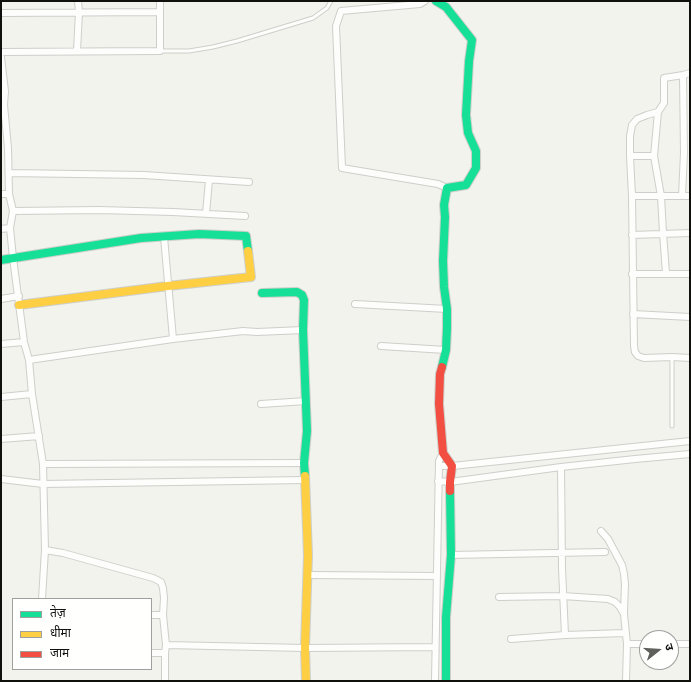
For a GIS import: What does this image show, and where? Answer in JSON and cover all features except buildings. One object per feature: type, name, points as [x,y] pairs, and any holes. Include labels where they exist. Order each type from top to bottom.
[{"type":"street","points":[[77,51],[79,12],[78,1]]},
{"type":"street","points":[[1,52],[160,51],[160,1]]},
{"type":"street","points":[[425,1],[420,4],[341,11],[336,26],[342,168],[438,184],[447,188],[466,185],[476,168],[476,151],[468,133],[466,115],[469,61],[472,40],[446,7],[436,1]]},
{"type":"street","points":[[1,13],[160,12]]},
{"type":"street","points":[[1,60],[5,91],[3,105],[8,148],[9,194],[13,211],[10,228],[13,258],[24,342],[29,360],[32,394],[42,464],[45,550],[42,598]]},
{"type":"street","points":[[666,274],[661,196],[654,156],[658,112],[664,103],[664,78],[690,73]]},
{"type":"street","points":[[682,196],[687,152],[683,75]]},
{"type":"street","points":[[658,112],[637,119],[632,125],[630,136],[634,346],[635,352],[638,356],[644,358],[690,358]]},
{"type":"street","points":[[1,148],[8,148]]},
{"type":"street","points":[[630,156],[654,156]]},
{"type":"street","points":[[9,172],[144,175],[249,182]]},
{"type":"street","points":[[206,214],[210,180]]},
{"type":"street","points":[[446,681],[446,617],[451,555],[450,482],[452,466],[443,453],[439,404],[440,374],[446,350],[447,309],[443,261],[445,217],[444,205],[447,188]]},
{"type":"street","points":[[1,194],[9,194]]},
{"type":"street","points":[[632,196],[690,196]]},
{"type":"street","points":[[13,211],[106,210],[245,216]]},
{"type":"street","points":[[1,229],[10,228]]},
{"type":"street","points":[[632,234],[690,233]]},
{"type":"street","points":[[1,260],[141,238],[199,234],[246,236],[251,278],[19,300],[1,299]]},
{"type":"street","points":[[164,237],[173,339]]},
{"type":"street","points":[[632,274],[690,274]]},
{"type":"street","points":[[262,293],[297,292],[302,295],[304,300],[303,330],[307,431],[304,464],[308,519],[308,575],[305,648],[306,681]]},
{"type":"street","points":[[355,304],[447,309]]},
{"type":"street","points":[[633,314],[690,317]]},
{"type":"street","points":[[29,360],[173,339],[243,331],[258,332],[303,330]]},
{"type":"street","points":[[1,344],[24,342]]},
{"type":"street","points":[[381,346],[446,350]]},
{"type":"street","points":[[1,397],[32,394]]},
{"type":"street","points":[[261,404],[306,401]]},
{"type":"street","points":[[1,439],[39,436]]},
{"type":"street","points":[[439,466],[452,466],[690,440]]},
{"type":"street","points":[[435,681],[438,481],[439,461],[443,453]]},
{"type":"street","points":[[438,481],[450,482],[561,467],[690,454]]},
{"type":"street","points":[[42,464],[304,464]]},
{"type":"street","points":[[561,467],[565,635]]},
{"type":"street","points":[[1,479],[43,484],[305,480]]},
{"type":"street","points":[[601,531],[608,539],[622,565],[624,579],[625,633],[627,644],[626,681]]},
{"type":"street","points":[[45,550],[63,553],[153,578],[161,582],[164,598],[163,615],[166,646],[165,681]]},
{"type":"street","points":[[451,555],[605,552]]},
{"type":"street","points":[[308,575],[437,576]]},
{"type":"street","points":[[500,597],[564,596],[608,599],[615,602],[624,614]]},
{"type":"street","points":[[152,615],[163,615]]},
{"type":"street","points":[[510,639],[625,633]]},
{"type":"street","points":[[627,644],[639,644]]},
{"type":"street","points":[[679,644],[690,644]]},
{"type":"street","points":[[166,646],[305,648],[435,647]]},
{"type":"street","points":[[152,653],[165,653]]},
{"type":"lane","points":[[160,51],[189,51],[237,41],[313,18],[327,8],[331,1]]},
{"type":"lane","points":[[672,357],[672,426]]},
{"type":"traffic: fast","points":[[436,1],[446,7],[472,40],[469,61],[466,115],[468,133],[476,151],[476,168],[466,185],[447,188],[444,205],[445,217],[443,261],[447,328],[446,350],[442,367]]},
{"type":"traffic: fast","points":[[1,260],[141,238],[199,234],[246,236],[248,251]]},
{"type":"traffic: fast","points":[[262,293],[297,292],[302,295],[304,300],[303,330],[307,431],[304,463],[305,476]]},
{"type":"traffic: fast","points":[[446,681],[446,617],[451,555],[450,491]]},
{"type":"traffic: slow","points":[[19,305],[251,277],[248,251]]},
{"type":"traffic: slow","points":[[305,476],[308,555],[305,648],[306,681]]},
{"type":"traffic: jam","points":[[442,367],[440,374],[439,404],[443,453],[452,466],[450,491]]}]
